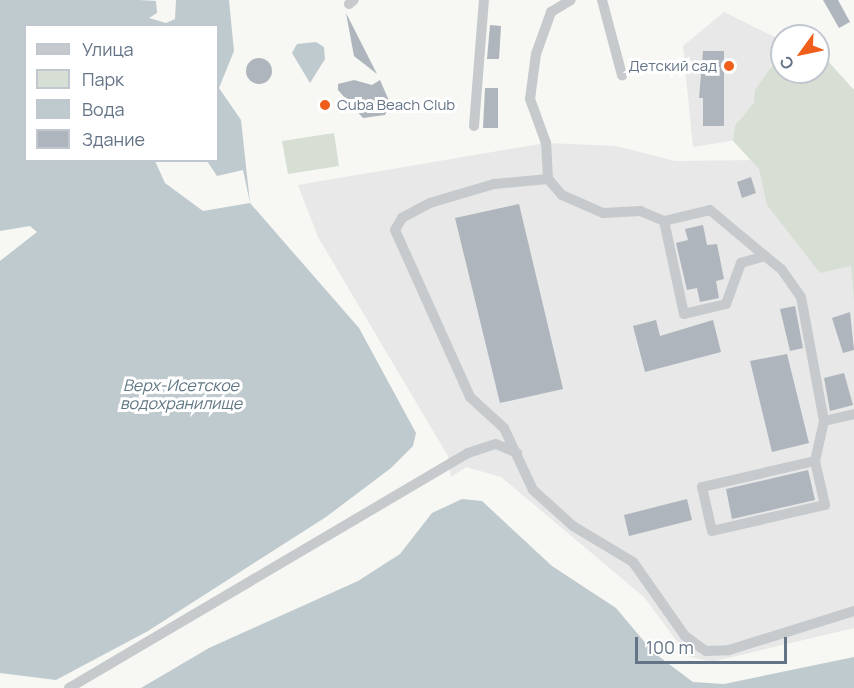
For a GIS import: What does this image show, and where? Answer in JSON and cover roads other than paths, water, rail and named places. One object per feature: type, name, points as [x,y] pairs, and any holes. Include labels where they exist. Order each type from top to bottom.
[{"type":"lane","points":[[474,126],[484,0]]},
{"type":"lane","points":[[571,0],[551,12],[536,54],[530,99],[546,143],[548,180],[562,195],[603,213],[641,211],[664,221],[710,210],[765,256],[801,297],[825,421],[815,461],[825,505],[712,531],[702,487],[815,461]]},
{"type":"lane","points":[[602,0],[622,75]]},
{"type":"lane","points":[[548,180],[494,184],[430,203],[402,218],[395,230],[470,397],[504,429],[534,490],[573,526],[633,562],[668,618],[706,651],[729,650],[854,611]]},
{"type":"lane","points":[[664,221],[684,314],[726,304],[741,263],[765,256]]},
{"type":"lane","points":[[825,421],[854,414]]},
{"type":"lane","points":[[69,688],[468,453],[496,444],[517,453]]},
{"type":"water","name":"Верх-Исетское водохранилище","points":[[0,0],[229,0],[234,51],[219,88],[241,120],[250,203],[359,328],[416,433],[413,446],[391,468],[326,517],[148,631],[56,680],[0,673],[0,261],[37,232],[30,226],[0,231]]},
{"type":"water","points":[[316,42],[324,47],[325,59],[310,83],[292,53],[297,44]]},
{"type":"water","points":[[462,499],[482,501],[552,566],[616,608],[653,652],[693,682],[724,684],[854,657],[854,688],[141,688],[209,648],[358,581],[400,554],[432,513]]},
{"type":"place","name":"Детский сад","points":[[729,66]]},
{"type":"place","name":"Cuba Beach Club","points":[[325,105]]}]
